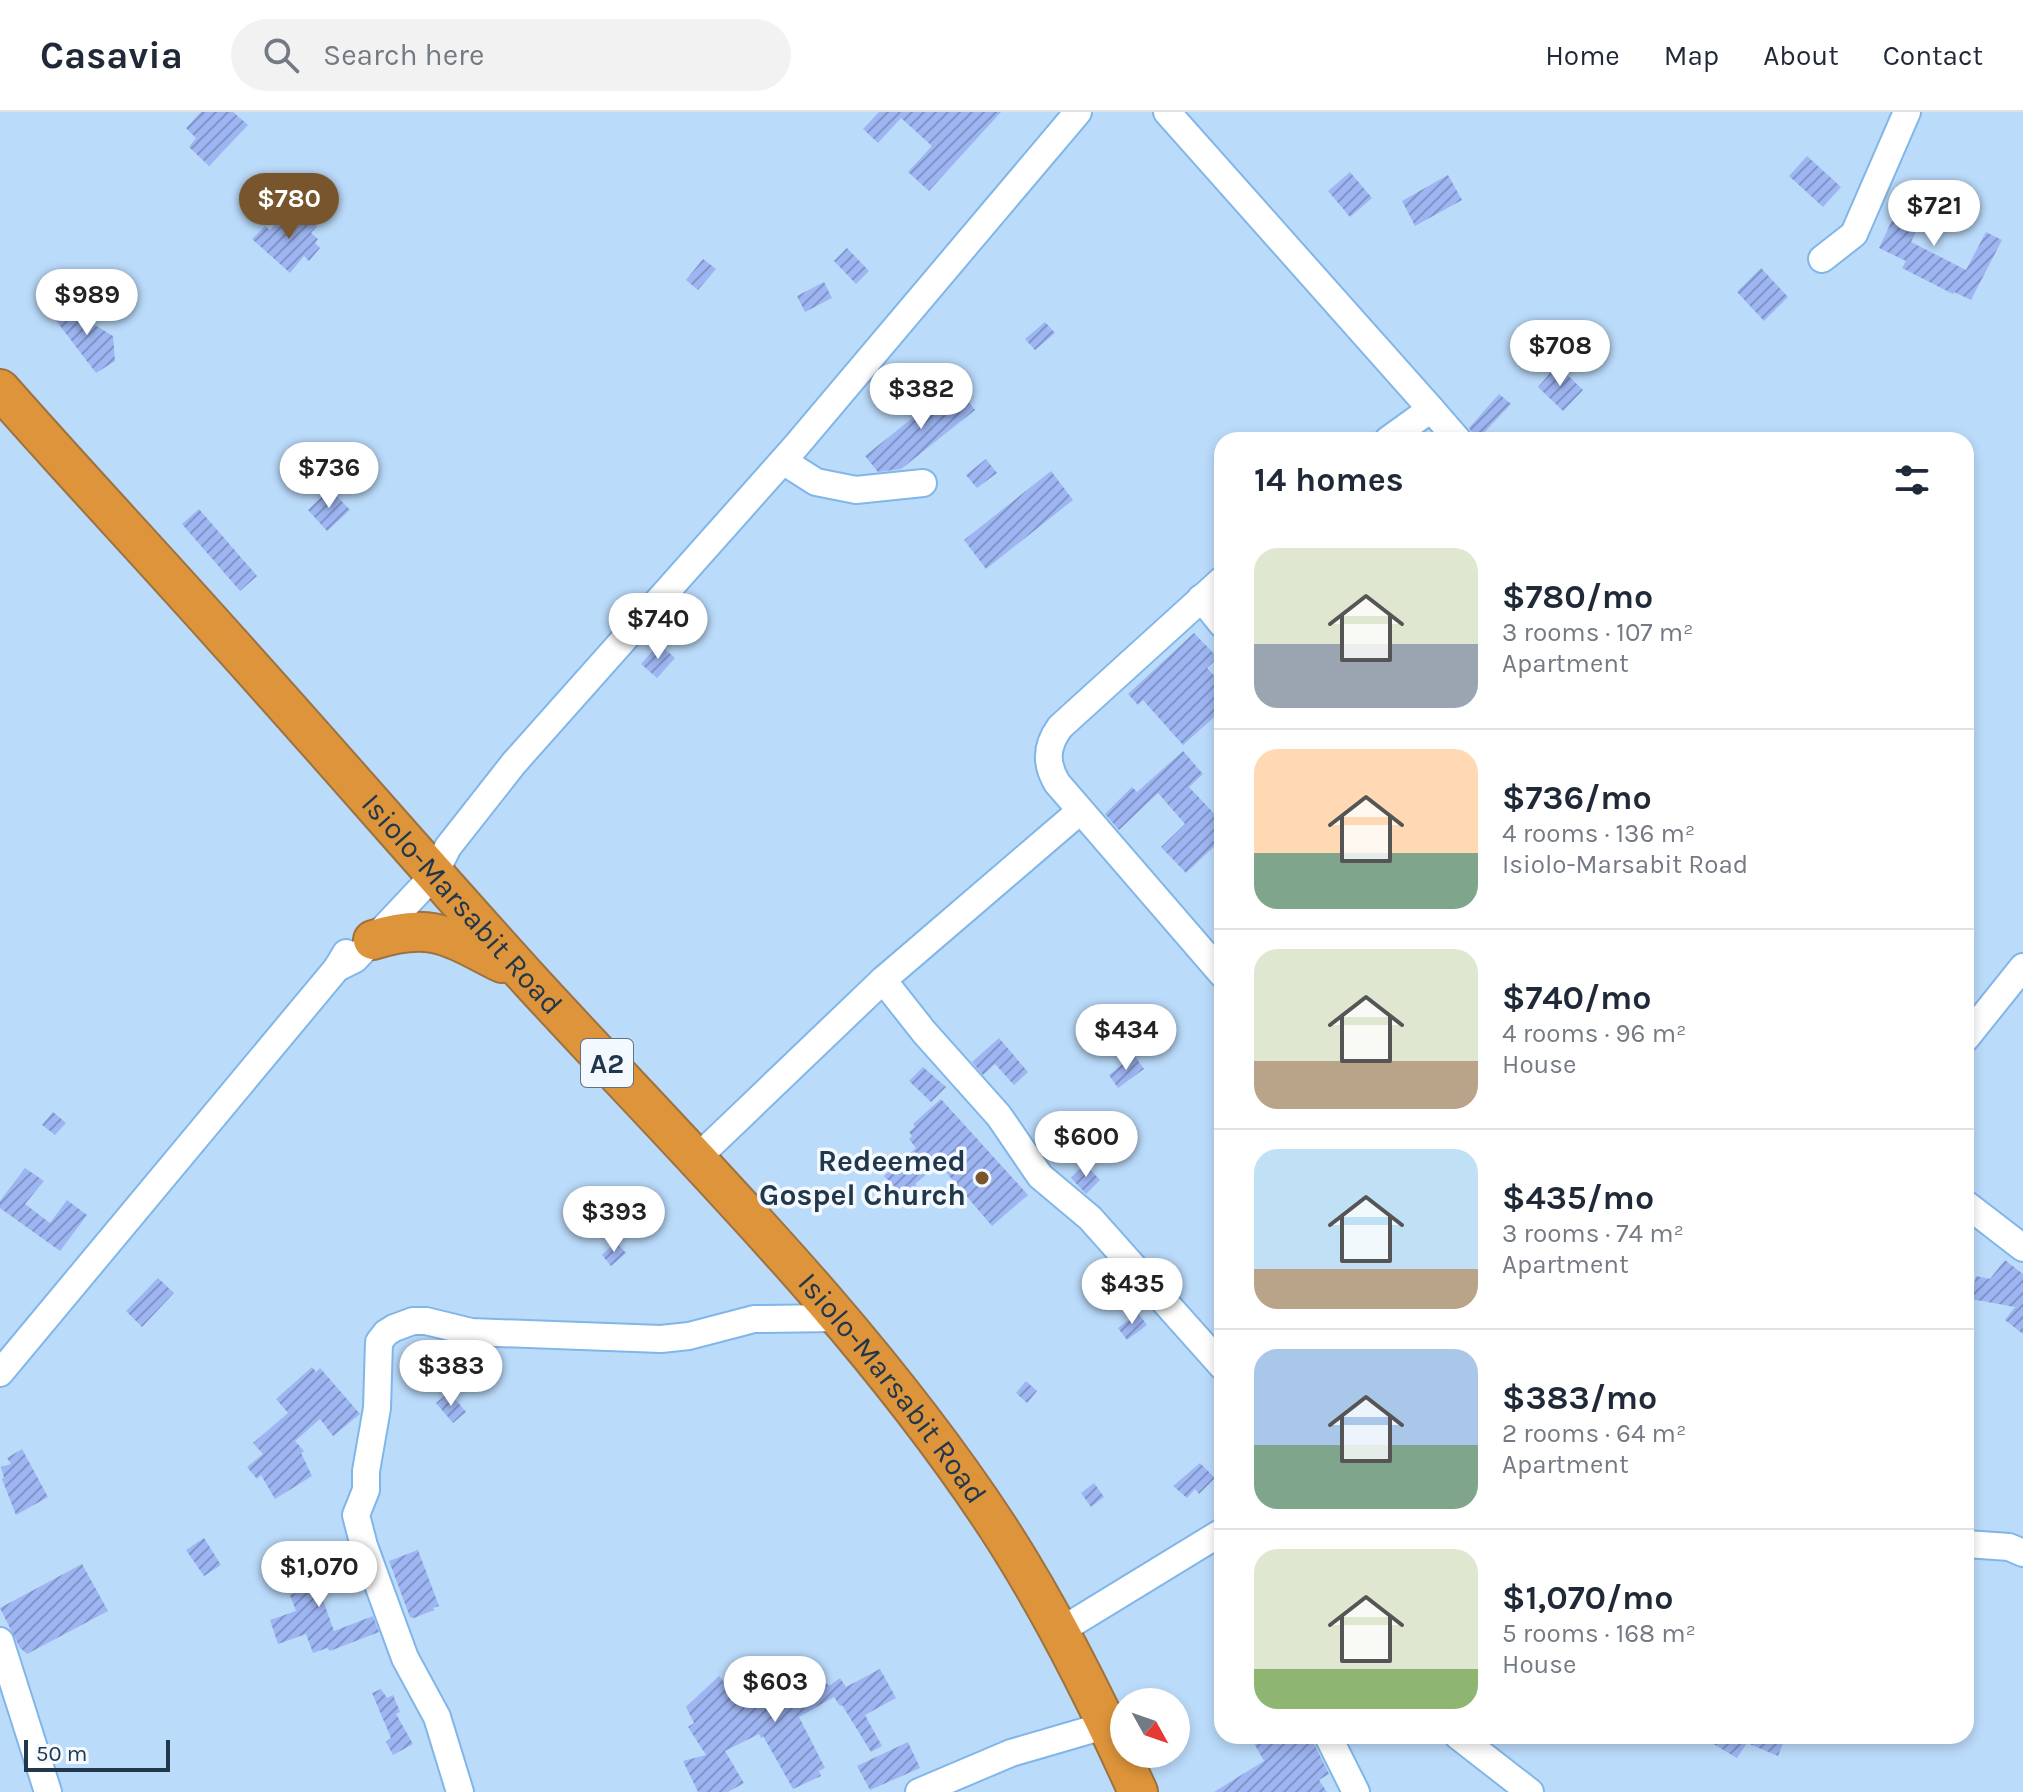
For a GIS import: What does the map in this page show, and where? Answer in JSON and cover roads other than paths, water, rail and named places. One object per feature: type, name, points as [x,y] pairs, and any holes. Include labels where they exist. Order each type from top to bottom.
[{"type":"highway","name":"Isiolo-Marsabit Road","points":[[0,389],[435,862],[523,973],[696,1159],[837,1318],[911,1409],[996,1525],[1060,1631],[1138,1792]]},
{"type":"highway","points":[[373,940],[406,931],[430,931],[452,937],[523,973]]},
{"type":"street","points":[[337,968],[355,959],[373,940],[514,763],[783,461],[1078,112]]},
{"type":"street","points":[[1167,112],[1451,432]]},
{"type":"street","points":[[1822,259],[1854,234],[1907,112]]},
{"type":"street","points":[[1399,432],[1431,409]]},
{"type":"street","points":[[783,461],[816,482],[856,490],[923,483]]},
{"type":"street","points":[[1214,587],[1060,727],[1050,741],[1048,753],[1050,770],[1080,811],[1214,965]]},
{"type":"street","points":[[1201,598],[1214,614]]},
{"type":"street","points":[[696,1159],[883,980],[1080,811]]},
{"type":"street","points":[[0,1373],[337,968],[364,931],[435,862]]},
{"type":"street","points":[[1974,1028],[2023,967]]},
{"type":"street","points":[[883,980],[924,1032],[999,1116],[1040,1176],[1090,1218],[1214,1357]]},
{"type":"street","points":[[1974,1210],[2023,1248]]},
{"type":"street","points":[[460,1792],[437,1717],[405,1658],[364,1546],[356,1515],[366,1490],[366,1471],[377,1408],[379,1342],[386,1333],[402,1324],[426,1321],[471,1332],[661,1339],[689,1336],[754,1319],[837,1318]]},
{"type":"street","points":[[1060,1631],[1214,1538]]},
{"type":"street","points":[[1974,1545],[2009,1547],[2023,1553]]},
{"type":"street","points":[[0,1641],[48,1792]]},
{"type":"street","points":[[919,1792],[1011,1753],[1107,1725]]},
{"type":"street","points":[[1332,1744],[1356,1792]]},
{"type":"street","points":[[1472,1744],[1530,1792]]},
{"type":"place","name":"Redeemed Gospel Church","points":[[982,1178]]}]
